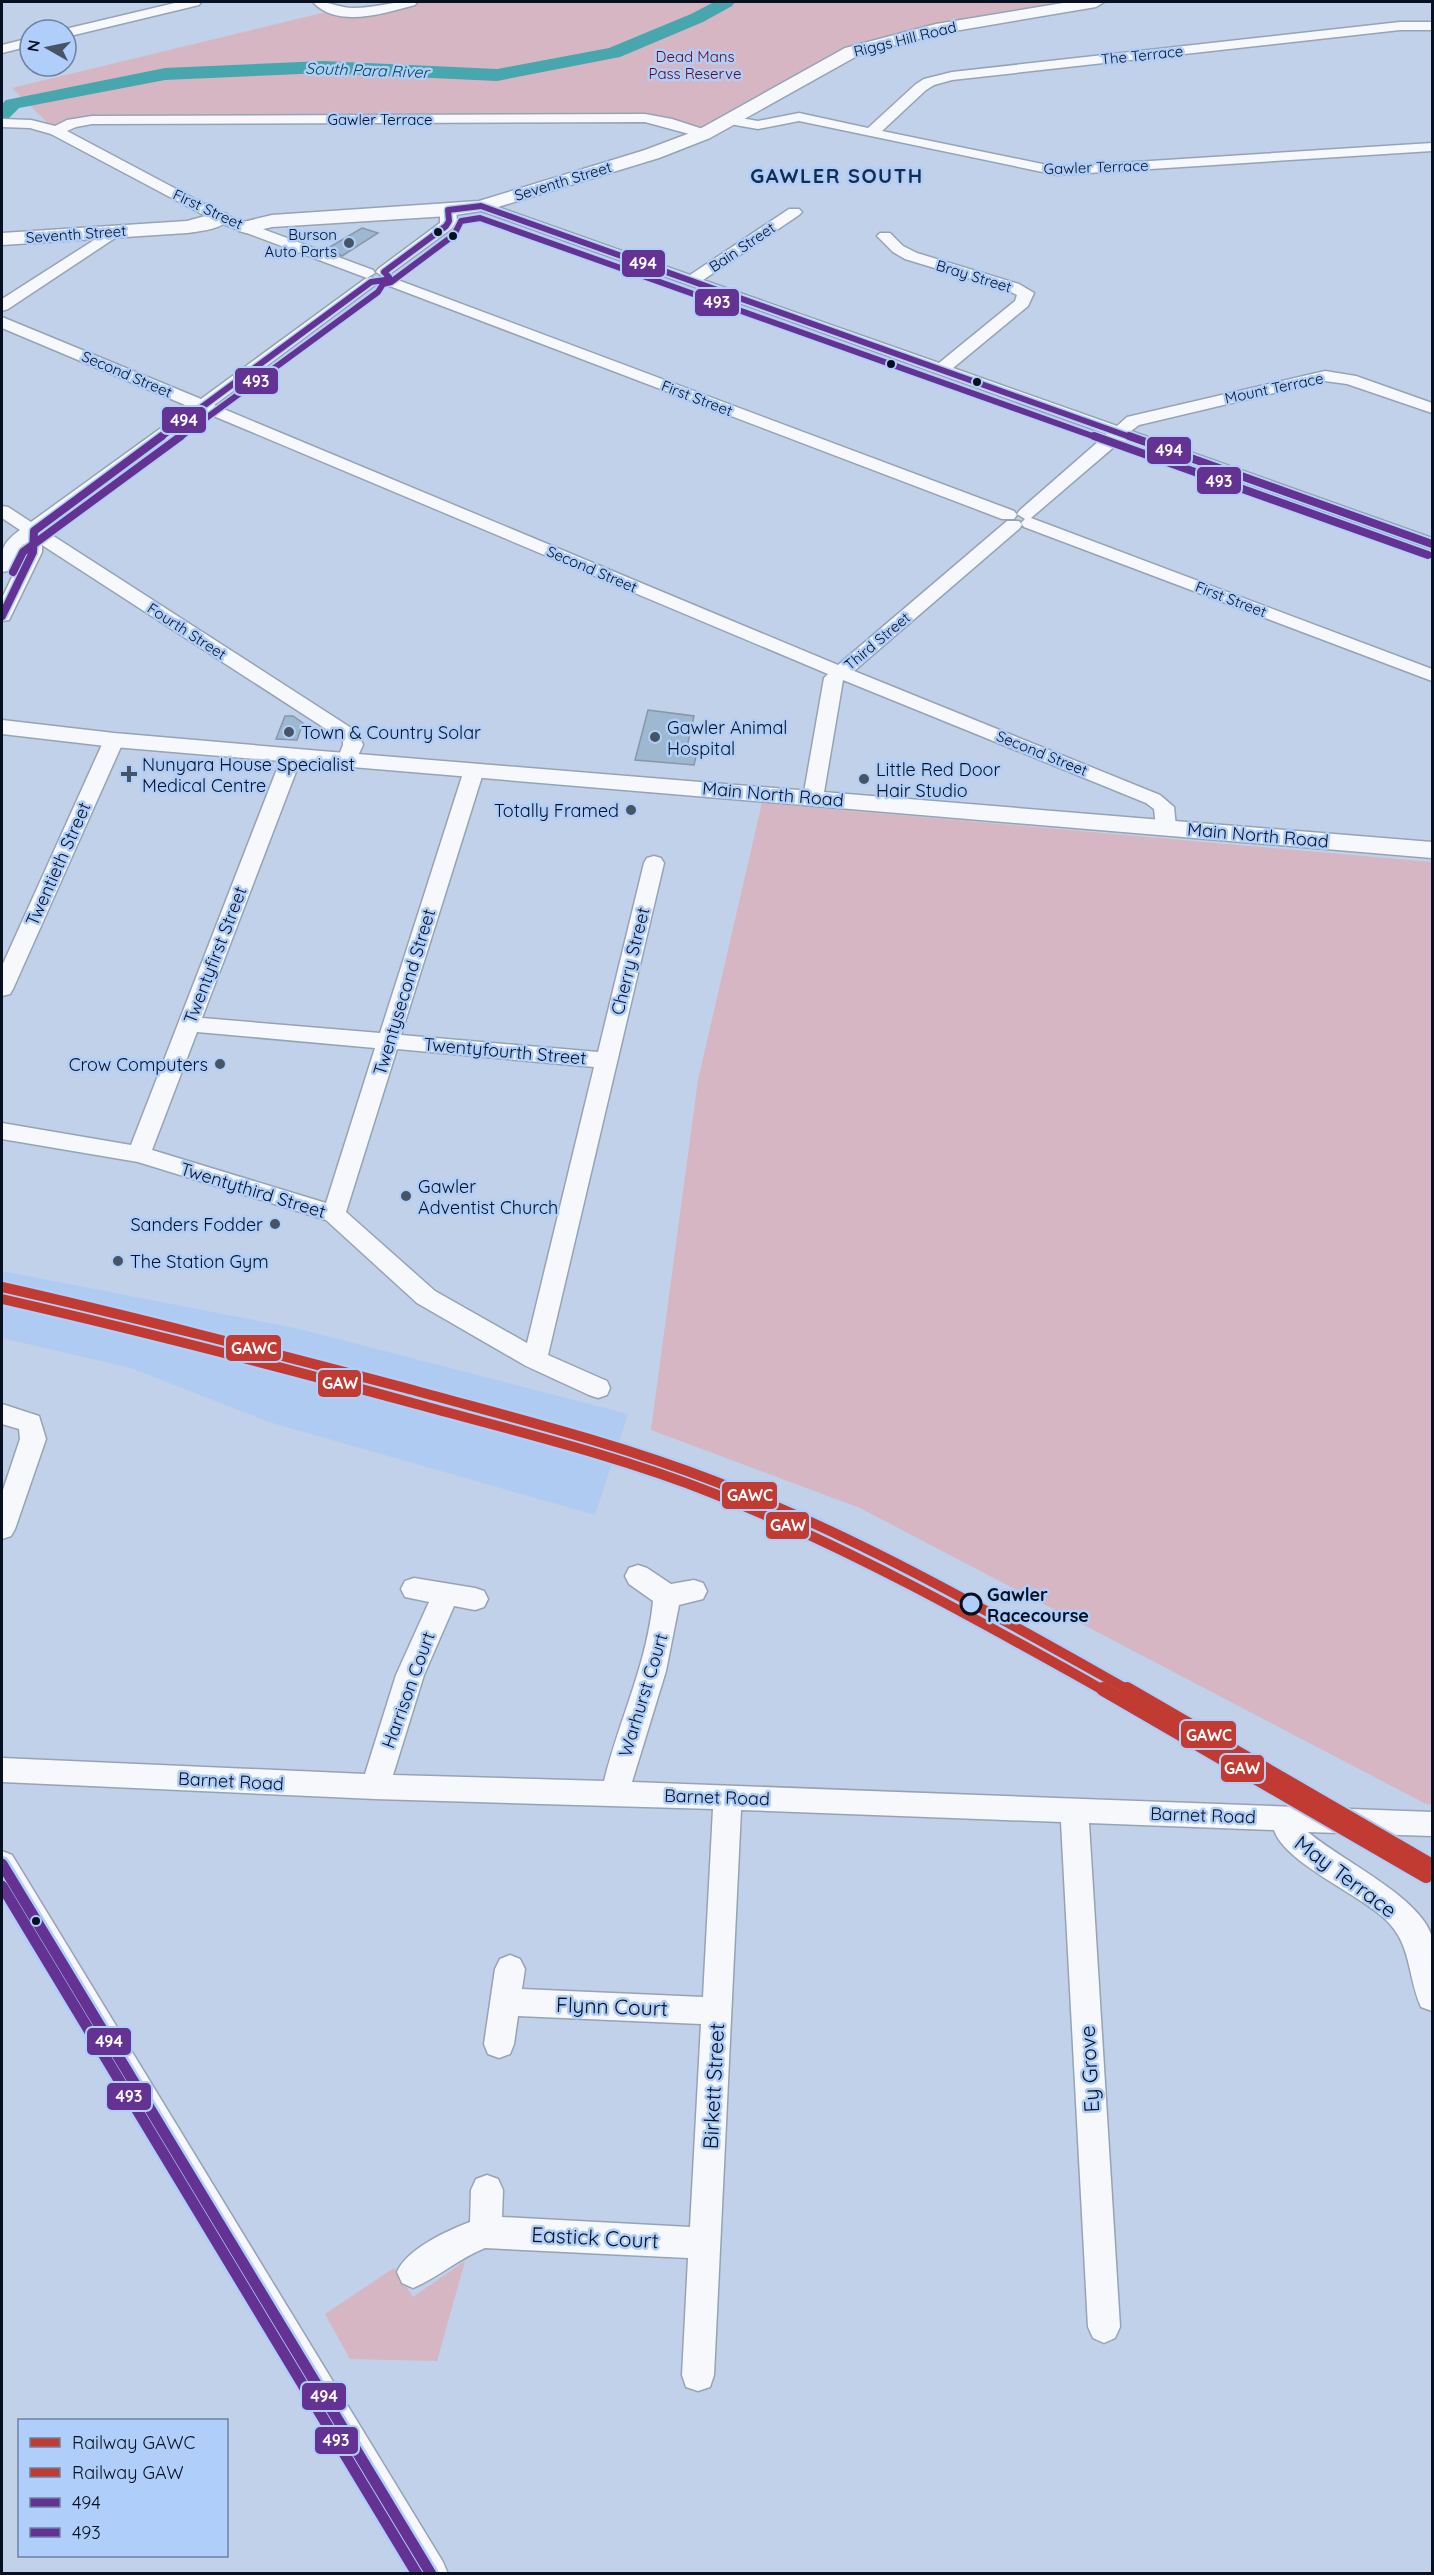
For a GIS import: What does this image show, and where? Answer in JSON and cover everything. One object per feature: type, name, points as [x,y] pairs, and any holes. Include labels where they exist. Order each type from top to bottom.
[{"type":"main road","name":"Riggs Hill Road","points":[[729,120],[851,52],[936,29],[1095,2]]},
{"type":"main road","name":"Seventh Street","points":[[246,228],[272,221],[481,206],[652,154],[704,134],[729,120]]},
{"type":"main road","name":"Seventh Street","points":[[2,239],[187,227],[206,224],[220,218]]},
{"type":"main road","points":[[2,727],[114,740]]},
{"type":"main road","points":[[2,734],[114,740]]},
{"type":"main road","name":"Main North Road","points":[[114,740],[1432,850]]},
{"type":"street","points":[[78,30],[194,2]]},
{"type":"street","points":[[320,2],[334,10],[350,12],[369,11],[410,2]]},
{"type":"street","name":"The Terrace","points":[[871,133],[921,87],[929,82],[952,76],[1400,26],[1432,26]]},
{"type":"street","points":[[2,49],[18,45]]},
{"type":"street","name":"Gawler Terrace","points":[[729,120],[758,125],[799,117],[1057,171],[1432,147]]},
{"type":"street","name":"Gawler Terrace","points":[[56,131],[72,123],[92,120],[645,118],[667,122],[704,134]]},
{"type":"street","name":"First Street","points":[[2,123],[30,124],[56,131],[220,218],[1432,675]]},
{"type":"street","points":[[481,206],[1432,544]]},
{"type":"street","points":[[2,567],[13,544],[34,531],[446,225],[449,221],[448,210]]},
{"type":"street","name":"Bain Street","points":[[691,281],[794,212]]},
{"type":"street","points":[[2,306],[116,231]]},
{"type":"street","name":"Bray Street","points":[[885,236],[898,249],[911,256],[1026,293],[1022,303],[941,370]]},
{"type":"street","name":"Second Street","points":[[2,322],[840,672],[1153,799],[1164,807],[1166,827]]},
{"type":"street","name":"Mount Terrace","points":[[1117,433],[1133,421],[1324,376],[1350,380],[1432,408]]},
{"type":"street","name":"Third Street","points":[[813,798],[834,678],[1117,433]]},
{"type":"street","name":"Fourth Street","points":[[2,511],[352,737],[353,745],[347,760]]},
{"type":"street","points":[[2,616],[33,552],[34,531]]},
{"type":"street","name":"Twentieth Street","points":[[2,989],[114,740]]},
{"type":"street","name":"Twentyfirst Street","points":[[139,1154],[292,756]]},
{"type":"street","name":"Twentysecond Street","points":[[334,1214],[474,770]]},
{"type":"street","name":"Cherry Street","points":[[535,1359],[654,863]]},
{"type":"street","name":"Twentyfourth Street","points":[[189,1024],[605,1060]]},
{"type":"street","name":"Twentythird Street","points":[[2,1131],[139,1154],[334,1214],[426,1297],[535,1359],[598,1388]]},
{"type":"street","points":[[2,1414],[30,1423],[33,1439],[2,1529]]},
{"type":"street","points":[[638,1575],[667,1596],[694,1592]]},
{"type":"street","points":[[414,1589],[475,1599]]},
{"type":"street","name":"Harrison Court","points":[[375,1787],[410,1675],[446,1594]]},
{"type":"street","name":"Warhurst Court","points":[[615,1794],[624,1751],[663,1637],[667,1596]]},
{"type":"street","name":"Barnet Road","points":[[2,1770],[375,1787],[728,1797],[1432,1824]]},
{"type":"street","name":"Birkett Street","points":[[698,2375],[728,1797]]},
{"type":"street","name":"Ey Grove","points":[[1074,1810],[1104,2327]]},
{"type":"street","name":"May Terrace","points":[[1286,1819],[1289,1833],[1306,1848],[1395,1909],[1417,1936],[1432,1998]]},
{"type":"street","points":[[2,1864],[430,2574]]},
{"type":"street","points":[[499,2044],[510,1969]]},
{"type":"street","name":"Flynn Court","points":[[506,2002],[717,2011]]},
{"type":"street","points":[[485,2232],[487,2190]]},
{"type":"street","name":"Eastick Court","points":[[413,2272],[456,2243],[485,2232],[705,2243]]},
{"type":"shaded area","points":[[2,1271],[299,1329],[628,1414],[595,1515],[269,1422],[131,1368],[2,1338]]},
{"type":"green space","name":"Dead Mans Pass Reserve","points":[[410,2],[1096,2],[936,29],[883,42],[704,134],[667,122],[92,120],[56,131],[12,88],[53,78],[78,78],[78,72],[334,10],[381,9]]},
{"type":"green space","points":[[762,803],[1432,862],[1432,1805],[1426,1804],[860,1508],[651,1430],[698,1080]]},
{"type":"green space","points":[[465,2261],[437,2361],[350,2359],[325,2314],[394,2268],[413,2297]]},
{"type":"building","name":"Burson Auto Parts","points":[[362,228],[378,233],[342,256],[328,248]]},
{"type":"building","points":[[648,710],[694,716],[687,747],[698,748],[694,765],[635,760]]},
{"type":"building","name":"Town & Country Solar","points":[[285,716],[293,716],[303,723],[297,740],[276,739]]},
{"type":"waterway","name":"South Para River","points":[[2,114],[13,104],[165,74],[323,67],[497,75],[614,53],[697,18],[726,2]]},
{"type":"rail line","name":"GAWC","points":[[2,1287],[214,1338],[536,1424],[646,1456],[717,1482],[843,1538],[965,1601],[1192,1725],[1432,1866]]},
{"type":"rail line","name":"GAW","points":[[2,1299],[213,1350],[534,1436],[643,1468],[756,1511],[839,1549],[1090,1682],[1283,1791],[1426,1876]]},
{"type":"transit line","name":"494","points":[[2,616],[33,552],[34,531],[371,282],[385,280],[389,277],[384,272],[446,226],[449,221],[448,210],[481,206],[1432,544]]},
{"type":"transit line","name":"493","points":[[13,572],[23,552],[378,292],[383,284],[391,282],[454,235],[461,221],[480,218],[1428,555]]},
{"type":"transit line","name":"494","points":[[2,1864],[431,2574]]},
{"type":"transit line","name":"493","points":[[2,1886],[417,2574]]},
{"type":"place","name":"Burson Auto Parts","points":[[349,243]]},
{"type":"place","name":"Town & Country Solar","points":[[289,732]]},
{"type":"place","name":"Gawler Animal Hospital","points":[[655,737]]},
{"type":"place","name":"Nunyara House Specialist Medical Centre","points":[[129,774]]},
{"type":"place","name":"Little Red Door Hair Studio","points":[[864,779]]},
{"type":"place","name":"Totally Framed","points":[[631,810]]},
{"type":"place","name":"Crow Computers","points":[[220,1064]]},
{"type":"place","name":"Gawler Adventist Church","points":[[406,1196]]},
{"type":"place","name":"Sanders Fodder","points":[[275,1224]]},
{"type":"place","name":"The Station Gym","points":[[118,1261]]},
{"type":"place","name":"Gawler Racecourse","points":[[971,1604]]},
{"type":"district","name":"GAWLER SOUTH","points":[[837,175]]}]
